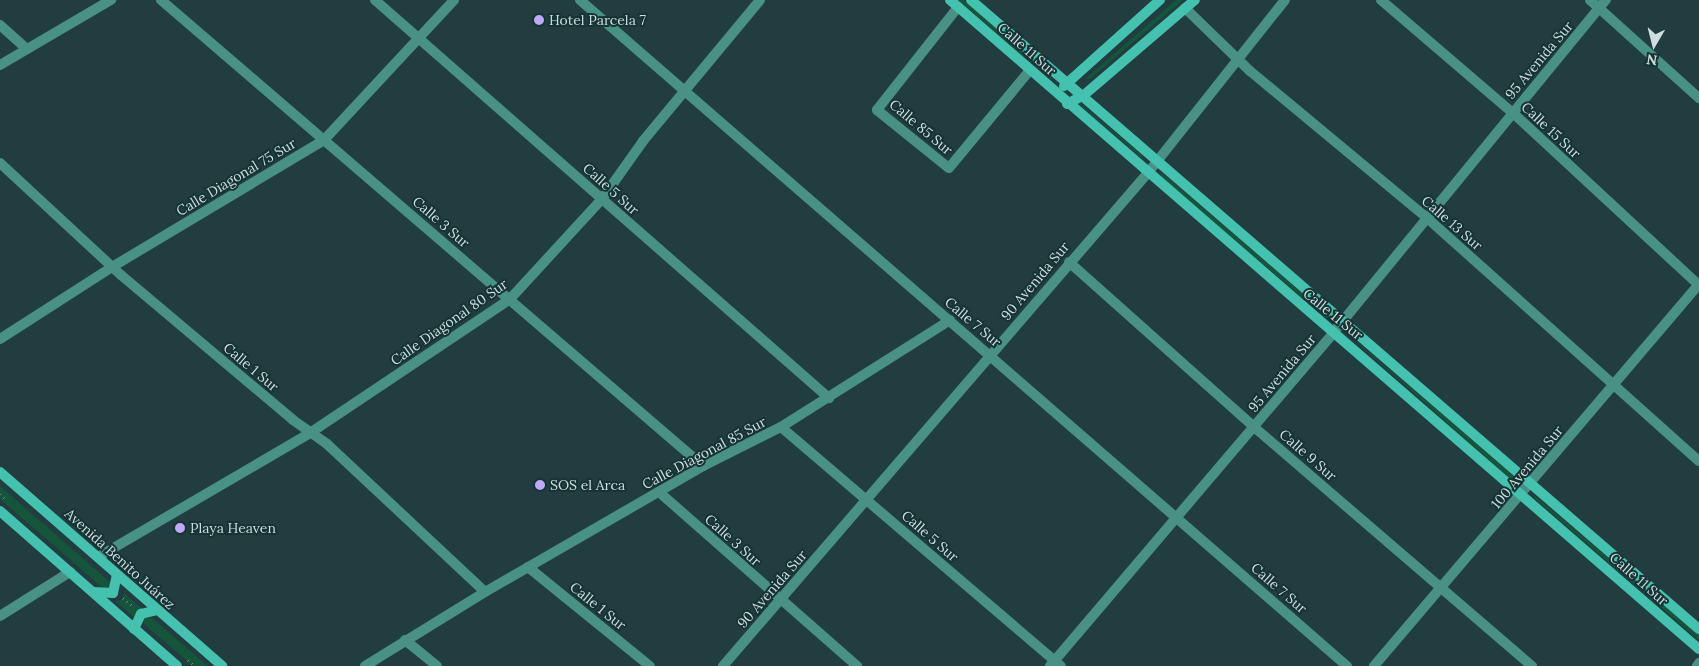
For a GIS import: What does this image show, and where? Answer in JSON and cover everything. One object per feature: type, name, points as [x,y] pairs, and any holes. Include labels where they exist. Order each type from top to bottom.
[{"type":"main road","name":"Calle 11 Sur","points":[[971,0],[1068,81],[1699,629]]},
{"type":"main road","points":[[1057,93],[1068,81],[1160,0]]},
{"type":"main road","points":[[1067,104],[1084,95],[1194,0]]},
{"type":"main road","name":"Calle 11 Sur","points":[[954,4],[1057,93],[1146,174],[1699,649]]},
{"type":"main road","name":"Avenida Benito Juárez","points":[[0,472],[222,666]]},
{"type":"main road","points":[[0,511],[177,666]]},
{"type":"main road","points":[[93,592],[113,593],[117,574]]},
{"type":"main road","points":[[134,629],[141,614],[157,610]]},
{"type":"street","points":[[0,65],[111,0]]},
{"type":"street","name":"Calle 3 Sur","points":[[161,0],[703,466]]},
{"type":"street","name":"Calle 5 Sur","points":[[375,0],[829,398]]},
{"type":"street","name":"Calle Diagonal 75 Sur","points":[[0,338],[112,267],[324,140],[454,0]]},
{"type":"street","name":"Calle 7 Sur","points":[[580,0],[685,89],[1347,666]]},
{"type":"street","name":"Calle Diagonal 80 Sur","points":[[98,557],[310,433],[510,299],[602,199],[685,89],[760,0]]},
{"type":"street","name":"90 Avenida Sur","points":[[723,666],[868,500],[1146,174],[1285,0]]},
{"type":"street","name":"Calle 15 Sur","points":[[1382,0],[1513,113],[1699,285]]},
{"type":"street","points":[[1590,0],[1603,4],[1699,98]]},
{"type":"street","name":"Calle 85 Sur","points":[[954,4],[877,110],[949,168],[1030,70]]},
{"type":"street","name":"95 Avenida Sur","points":[[1055,664],[1333,333],[1342,318],[1603,4]]},
{"type":"street","name":"Calle 13 Sur","points":[[1185,8],[1237,58],[1426,217],[1699,461]]},
{"type":"street","points":[[0,25],[27,49]]},
{"type":"street","name":"Calle 1 Sur","points":[[0,163],[112,267],[310,433],[327,444],[485,592]]},
{"type":"street","name":"Calle 9 Sur","points":[[1069,262],[1254,427],[1441,590],[1532,666]]},
{"type":"street","name":"100 Avenida Sur","points":[[1374,666],[1522,496],[1699,285]]},
{"type":"street","name":"Calle Diagonal 85 Sur","points":[[365,666],[485,592],[703,466],[781,427],[950,320]]},
{"type":"street","name":"Calle 5 Sur","points":[[781,427],[868,500],[1055,664]]},
{"type":"street","name":"Calle 3 Sur","points":[[659,492],[857,666]]},
{"type":"street","name":"Calle 1 Sur","points":[[528,567],[650,666]]},
{"type":"street","points":[[0,616],[70,572]]},
{"type":"street","points":[[405,640],[437,666]]},
{"type":"green space","points":[[958,0],[964,0],[1051,75],[1052,80]]},
{"type":"green space","points":[[1176,0],[1183,0],[1090,79],[1085,79]]},
{"type":"green space","points":[[1079,103],[1143,156],[1142,158],[1080,105]]},
{"type":"green space","points":[[1162,173],[1329,316],[1326,318],[1160,176]]},
{"type":"green space","points":[[1344,331],[1518,479],[1519,483],[1514,482]]},
{"type":"green space","points":[[0,486],[110,582],[110,589],[103,588],[0,499]]},
{"type":"green space","points":[[1535,496],[1699,634],[1699,640],[1535,499]]},
{"type":"green space","points":[[124,593],[142,609],[134,617],[115,601],[122,600]]},
{"type":"green space","points":[[144,618],[152,618],[208,666],[193,666],[144,624]]},
{"type":"place","name":"Hotel Parcela 7","points":[[539,20]]},
{"type":"place","name":"SOS el Arca","points":[[540,485]]},
{"type":"place","name":"Playa Heaven","points":[[180,528]]}]
